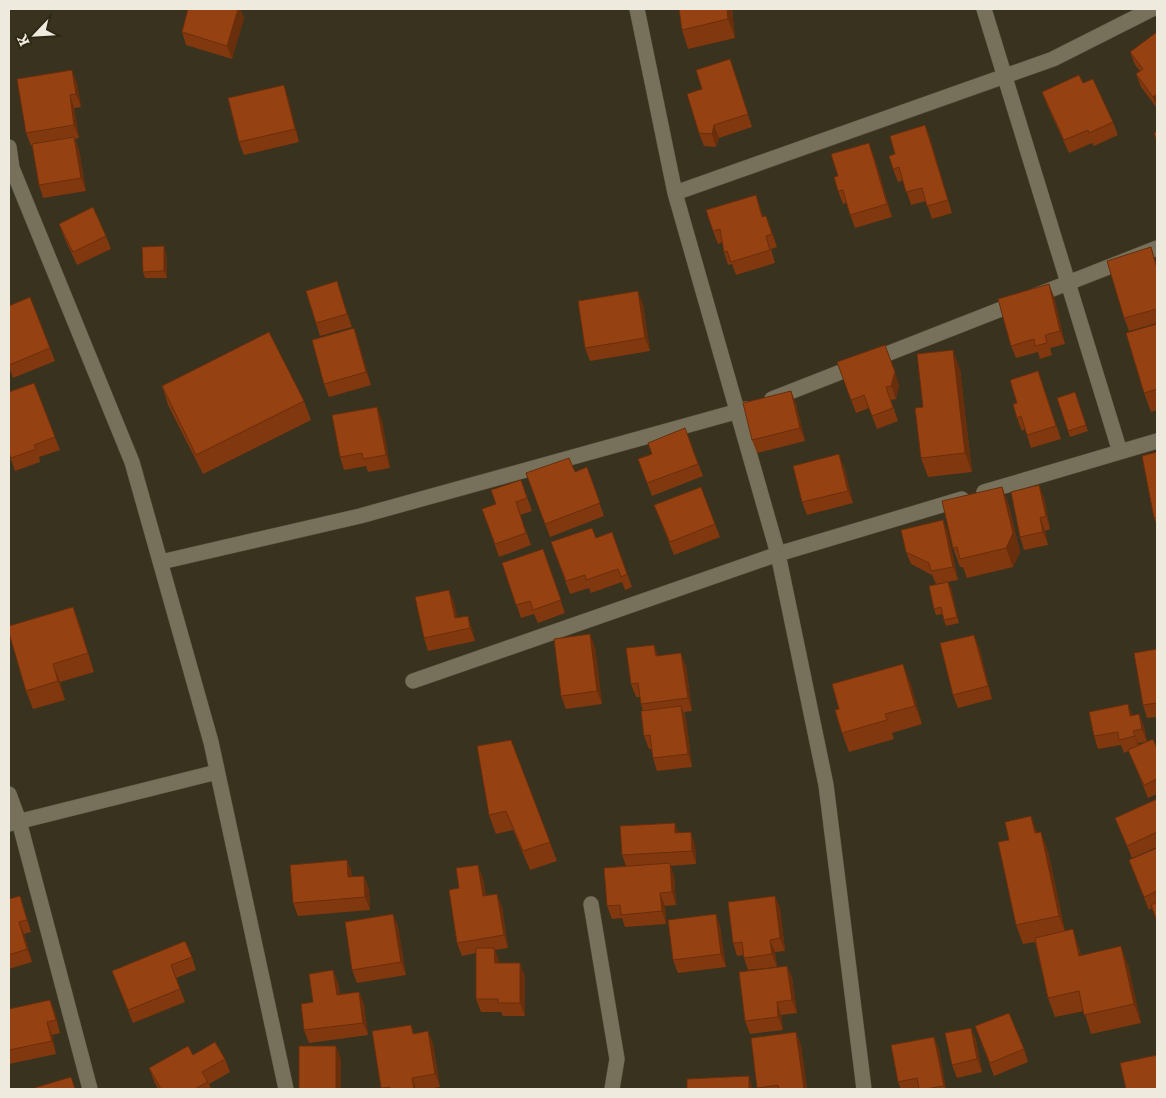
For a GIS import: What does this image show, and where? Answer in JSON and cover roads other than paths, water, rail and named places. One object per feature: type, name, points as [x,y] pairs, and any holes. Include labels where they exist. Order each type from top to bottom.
[{"type":"street","points":[[637,9],[675,193],[778,554],[826,785],[864,1089]]},
{"type":"street","points":[[984,9],[1120,452]]},
{"type":"street","points":[[675,193],[1053,59],[1152,9]]},
{"type":"street","points":[[9,147],[12,168],[132,462],[161,562],[217,772],[286,1089]]},
{"type":"street","points":[[161,562],[360,516],[737,412],[1157,248]]},
{"type":"street","points":[[413,681],[778,554],[1157,441]]},
{"type":"street","points":[[14,822],[217,772]]},
{"type":"street","points":[[9,794],[14,822],[90,1089]]},
{"type":"street","points":[[591,904],[617,1059],[612,1089]]}]
